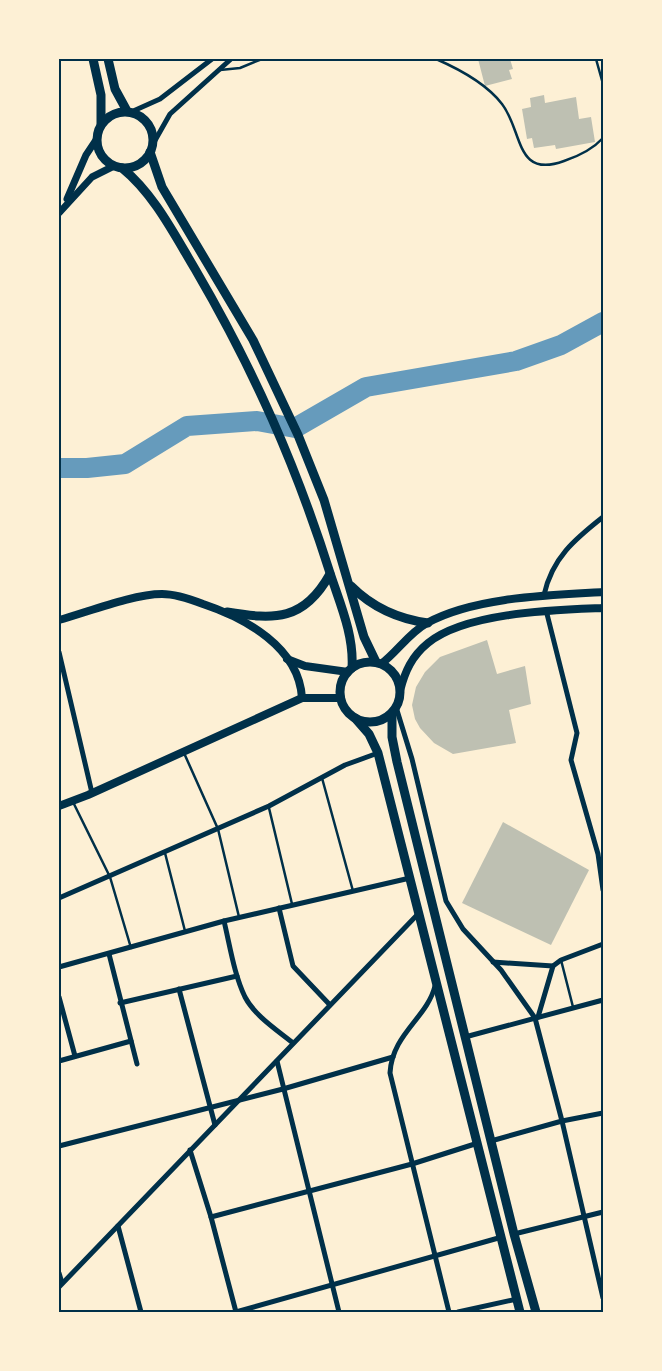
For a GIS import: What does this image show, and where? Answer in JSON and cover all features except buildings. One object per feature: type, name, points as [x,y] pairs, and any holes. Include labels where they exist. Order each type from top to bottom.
[{"type":"highway","points":[[93,59],[101,95],[101,124],[96,140],[101,156],[118,167],[148,194],[224,319],[270,411],[308,505],[351,640],[350,670]]},
{"type":"highway","points":[[108,59],[115,89],[129,111],[145,120],[153,135],[152,148],[162,186],[235,309],[284,403],[324,500],[364,637],[379,663],[397,677],[400,691],[394,710],[394,750],[514,1234],[536,1312]]},
{"type":"highway","points":[[101,124],[112,114],[129,111]]},
{"type":"highway","points":[[118,167],[139,164],[152,148]]},
{"type":"highway","points":[[226,612],[271,618],[290,614],[307,605],[321,591],[330,574]]},
{"type":"highway","points":[[350,585],[369,602],[391,614],[428,622]]},
{"type":"highway","points":[[379,663],[364,662],[350,670],[342,681],[341,698],[344,706],[369,734],[378,754],[520,1312]]},
{"type":"highway","points":[[355,718],[371,722],[386,718],[394,710]]},
{"type":"main road","points":[[379,663],[428,622],[477,607],[544,595],[603,592]]},
{"type":"main road","points":[[59,620],[144,596],[175,595],[226,612],[260,631],[286,658],[297,676],[302,698]]},
{"type":"main road","points":[[400,691],[406,672],[414,657],[439,635],[481,622],[546,610],[603,608]]},
{"type":"main road","points":[[286,658],[312,668],[350,670]]},
{"type":"main road","points":[[59,806],[92,793],[302,698],[341,698]]},
{"type":"street","points":[[129,111],[160,99],[211,59],[219,70]]},
{"type":"street","points":[[152,148],[170,114],[231,59]]},
{"type":"street","points":[[59,214],[86,155],[96,140]]},
{"type":"street","points":[[65,204],[92,178],[118,167]]},
{"type":"street","points":[[544,595],[549,576],[558,558],[573,541],[603,517]]},
{"type":"street","points":[[546,610],[577,733],[571,760],[598,854],[603,890]]},
{"type":"street","points":[[59,652],[92,793]]},
{"type":"street","points":[[394,710],[412,759],[446,901],[463,929],[493,962],[537,1017],[603,1298]]},
{"type":"street","points":[[59,898],[269,806],[345,765],[378,754]]},
{"type":"street","points":[[59,967],[239,917],[410,878]]},
{"type":"street","points":[[279,908],[292,966],[330,1005]]},
{"type":"street","points":[[60,1285],[418,914]]},
{"type":"street","points":[[224,921],[237,976],[246,998],[255,1011],[293,1044]]},
{"type":"street","points":[[537,1017],[554,966],[561,960],[603,944]]},
{"type":"street","points":[[109,954],[137,1064]]},
{"type":"street","points":[[493,962],[554,966]]},
{"type":"street","points":[[120,1003],[237,976]]},
{"type":"street","points":[[436,980],[431,997],[405,1032],[393,1056],[391,1079],[449,1312]]},
{"type":"street","points":[[179,989],[215,1125]]},
{"type":"street","points":[[59,997],[75,1056]]},
{"type":"street","points":[[465,1037],[603,1000]]},
{"type":"street","points":[[59,1061],[131,1041]]},
{"type":"street","points":[[59,1146],[284,1089],[393,1056]]},
{"type":"street","points":[[276,1061],[339,1312]]},
{"type":"street","points":[[491,1141],[562,1122],[603,1114]]},
{"type":"street","points":[[211,1216],[412,1164],[478,1143]]},
{"type":"street","points":[[190,1150],[211,1216],[236,1312],[502,1237]]},
{"type":"street","points":[[514,1234],[603,1212]]},
{"type":"street","points":[[118,1226],[141,1312]]},
{"type":"street","points":[[59,1272],[60,1285]]},
{"type":"street","points":[[458,1312],[518,1299]]},
{"type":"lane","points":[[219,70],[240,68],[262,59]]},
{"type":"lane","points":[[436,59],[471,77],[500,102],[510,116],[524,152],[535,164],[551,166],[590,150],[603,138]]},
{"type":"lane","points":[[596,59],[603,84]]},
{"type":"lane","points":[[183,751],[218,829],[239,917]]},
{"type":"lane","points":[[322,777],[353,891]]},
{"type":"lane","points":[[72,801],[110,877],[131,948]]},
{"type":"lane","points":[[269,806],[292,905]]},
{"type":"lane","points":[[165,852],[186,932]]},
{"type":"lane","points":[[561,960],[573,1008]]},
{"type":"waterway","points":[[59,468],[87,468],[125,464],[187,426],[257,421],[295,428],[366,387],[516,361],[561,345],[603,322]]}]
